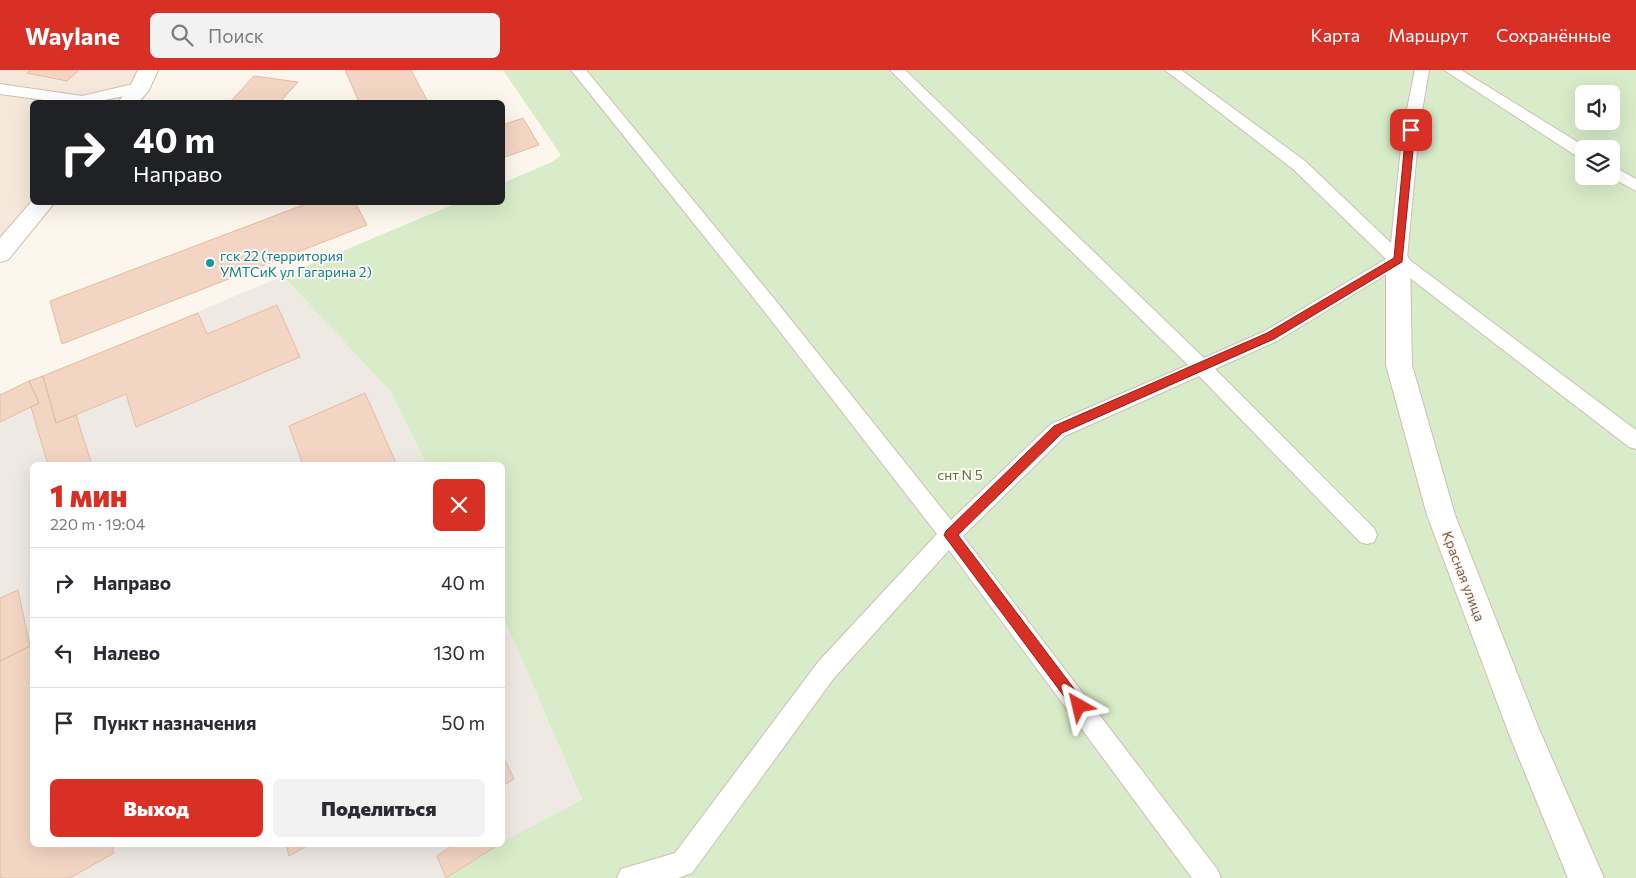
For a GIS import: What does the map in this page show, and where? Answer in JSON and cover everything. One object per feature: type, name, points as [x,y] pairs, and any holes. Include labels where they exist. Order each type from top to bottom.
[{"type":"street","points":[[134,96],[148,70]]},
{"type":"street","points":[[0,254],[41,205]]},
{"type":"street","name":"Красная улица","points":[[1398,260],[1399,365],[1441,515],[1525,734],[1586,878]]},
{"type":"lane","points":[[578,70],[770,306],[950,535],[1208,878]]},
{"type":"lane","points":[[897,70],[1202,367],[1367,535]]},
{"type":"lane","points":[[1172,70],[1299,165],[1398,260],[1636,441]]},
{"type":"lane","points":[[1398,260],[1411,130],[1422,70]]},
{"type":"lane","points":[[1452,70],[1575,147]]},
{"type":"lane","points":[[0,89],[82,100],[129,90],[134,96]]},
{"type":"lane","points":[[1620,176],[1636,186]]},
{"type":"lane","points":[[630,878],[684,871],[826,670],[950,535],[1058,430],[1271,336],[1398,260]]},
{"type":"shaded area","points":[[0,70],[148,70],[139,90],[130,100],[30,100],[30,205],[0,254]]},
{"type":"shaded area","points":[[283,276],[391,392],[426,462],[30,462],[30,847],[495,847],[447,878],[0,878],[0,395]]},
{"type":"shaded area","points":[[505,624],[516,646],[582,801],[505,841]]},
{"type":"green space","name":"снт N 5","points":[[503,70],[1636,70],[1636,878],[447,878],[495,847],[505,847],[506,840],[582,800],[505,622],[505,462],[426,462],[391,392],[283,276],[452,205],[505,205],[505,182],[552,162],[561,155]]},
{"type":"building","points":[[30,70],[79,70],[67,81],[27,73]]},
{"type":"building","points":[[345,70],[411,70],[427,100],[358,100]]},
{"type":"building","points":[[254,76],[298,82],[282,100],[232,100]]},
{"type":"building","points":[[523,118],[539,145],[505,157],[505,124]]},
{"type":"building","name":"гск 22 (территория УМТСиК ул Гагарина 2)","points":[[303,205],[357,205],[367,225],[62,344],[50,301]]},
{"type":"building","points":[[277,305],[300,357],[136,427],[126,394],[56,423],[43,376],[198,313],[207,334]]},
{"type":"building","points":[[43,376],[56,423],[76,415],[91,462],[47,462],[31,407],[39,403],[29,381]]},
{"type":"building","points":[[29,381],[39,403],[0,422],[0,395]]},
{"type":"building","points":[[365,393],[396,462],[302,462],[289,426]]},
{"type":"building","points":[[18,590],[30,646],[0,661],[0,598]]},
{"type":"building","points":[[30,646],[30,847],[112,847],[114,853],[70,878],[1,878],[0,661]]},
{"type":"building","points":[[505,760],[514,779],[505,784]]},
{"type":"building","points":[[287,847],[305,847],[289,856]]},
{"type":"building","points":[[450,847],[495,847],[446,878],[437,856]]},
{"type":"place","name":"гск 22 (территория УМТСиК ул Гагарина 2)","points":[[210,263]]},
{"type":"route","points":[[1079,706],[950,535],[1058,430],[1271,336],[1398,260],[1411,130]]}]
